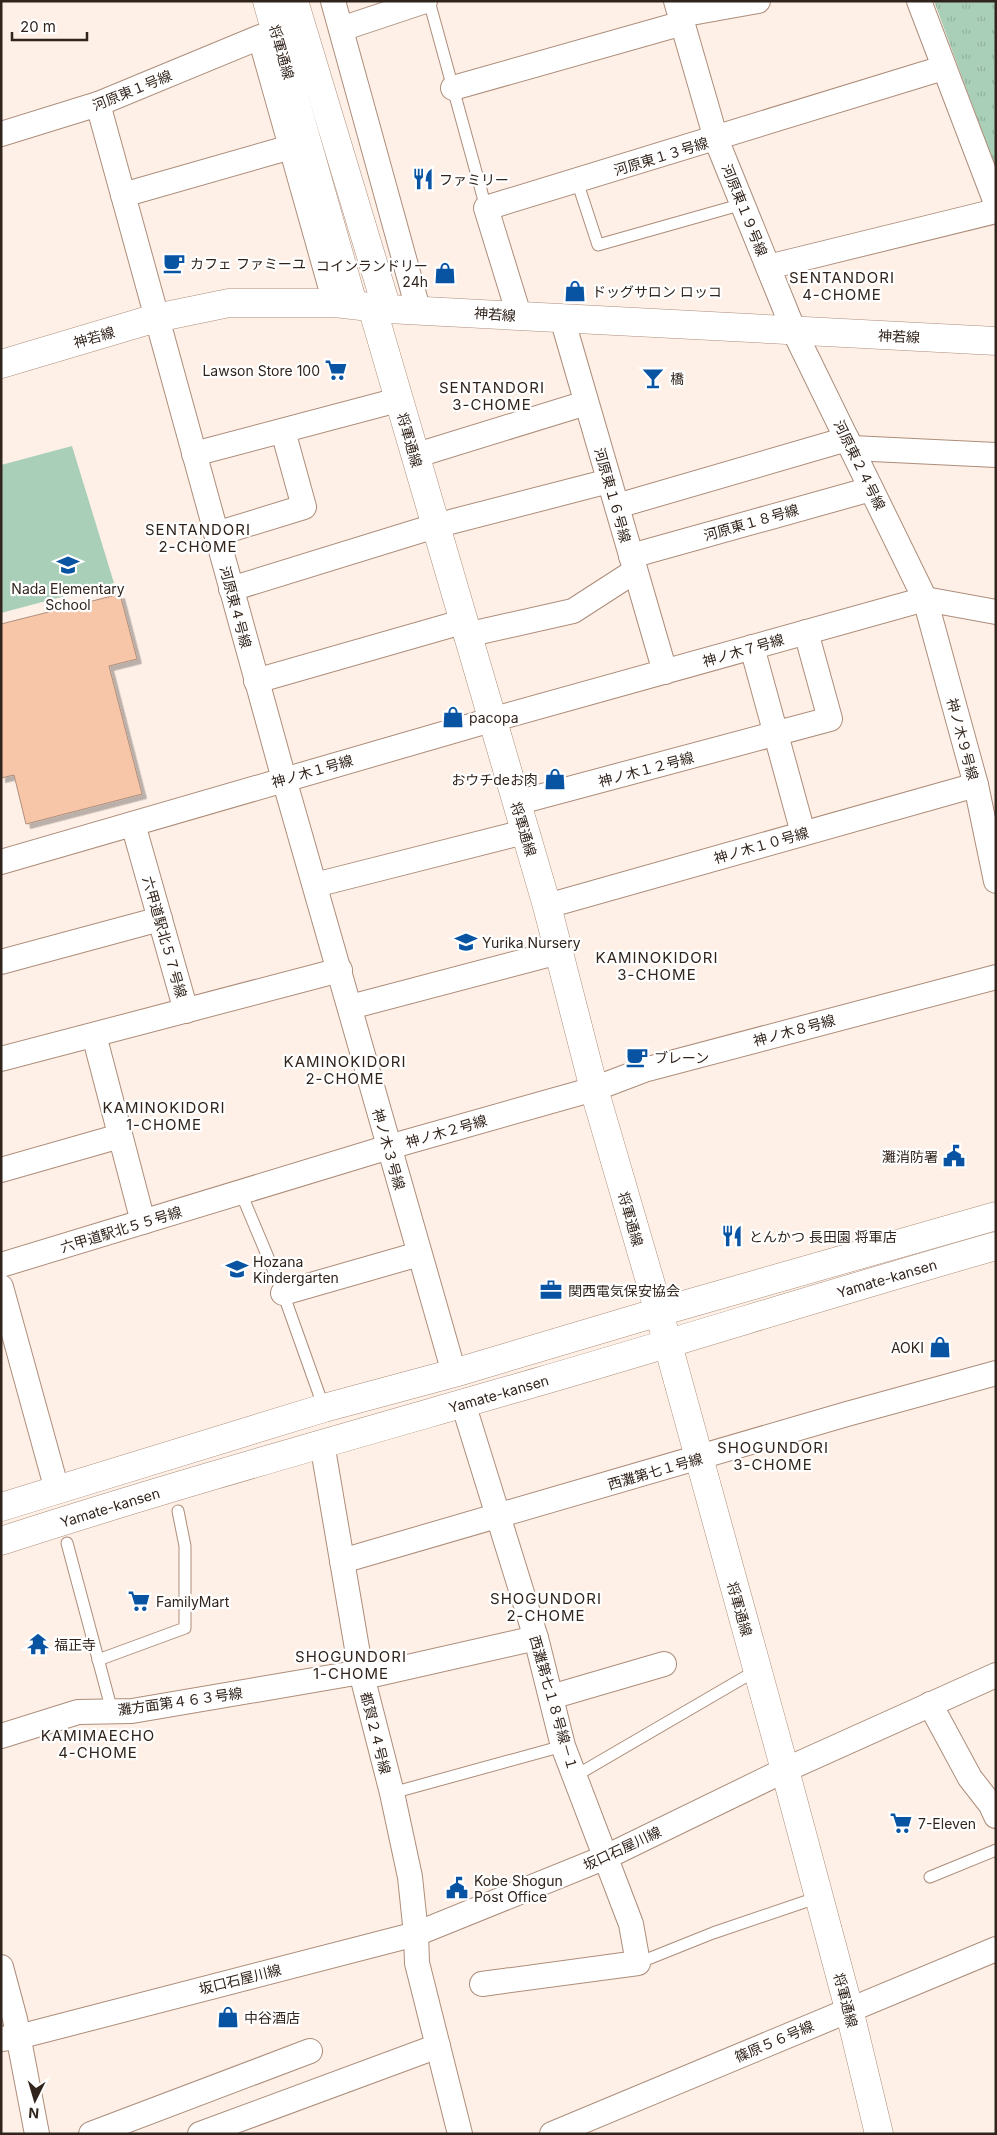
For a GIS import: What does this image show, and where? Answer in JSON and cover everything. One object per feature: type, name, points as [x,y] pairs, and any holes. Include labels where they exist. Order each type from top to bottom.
[{"type":"street","name":"将軍通線","points":[[267,1],[362,306],[398,400],[547,906],[594,1089],[659,1312],[785,1770],[849,2010],[879,2134]]},
{"type":"street","points":[[294,1],[362,306]]},
{"type":"street","points":[[333,1],[418,309]]},
{"type":"street","points":[[341,29],[425,1]]},
{"type":"street","points":[[453,88],[680,13],[758,1]]},
{"type":"street","points":[[919,1],[996,203]]},
{"type":"street","name":"河原東１９号線","points":[[680,13],[716,139],[794,331]]},
{"type":"street","name":"河原東１号線","points":[[1,134],[98,104],[260,37],[291,148]]},
{"type":"street","name":"河原東１３号線","points":[[486,208],[943,68]]},
{"type":"street","name":"河原東４号線","points":[[98,104],[284,779]]},
{"type":"street","points":[[123,195],[291,148],[362,306]]},
{"type":"street","points":[[486,208],[519,315]]},
{"type":"street","points":[[768,267],[996,211]]},
{"type":"street","name":"神若線","points":[[1,364],[156,318],[229,303],[362,306],[996,341]]},
{"type":"street","name":"河原東１６号線","points":[[562,318],[665,672]]},
{"type":"street","name":"河原東２４号線","points":[[794,331],[925,599]]},
{"type":"street","points":[[194,454],[398,400]]},
{"type":"street","points":[[414,456],[586,403]]},
{"type":"street","points":[[216,534],[304,508],[283,431]]},
{"type":"street","points":[[616,506],[850,443],[996,455]]},
{"type":"street","points":[[231,589],[435,526],[609,481]]},
{"type":"street","name":"河原東１８号線","points":[[256,681],[464,628],[573,611],[633,563],[871,489]]},
{"type":"street","name":"神ノ木７号線","points":[[491,720],[925,599],[996,612]]},
{"type":"street","name":"神ノ木９号線","points":[[925,599],[976,785],[996,881]]},
{"type":"street","name":"神ノ木１２号線","points":[[516,803],[830,719],[806,632]]},
{"type":"street","points":[[752,647],[803,833]]},
{"type":"street","name":"神ノ木１号線","points":[[1,862],[491,720]]},
{"type":"street","name":"神ノ木３号線","points":[[284,779],[454,1373]]},
{"type":"street","name":"神ノ木１０号線","points":[[547,906],[976,785]]},
{"type":"street","name":"六甲道駅北５７号線","points":[[1,1059],[186,1011],[133,824]]},
{"type":"street","points":[[315,885],[524,832]]},
{"type":"street","points":[[1,962],[160,919]]},
{"type":"street","points":[[350,1007],[559,952]]},
{"type":"street","points":[[186,1011],[340,970]]},
{"type":"street","name":"神ノ木８号線","points":[[594,1089],[644,1070],[996,977]]},
{"type":"street","points":[[94,1035],[143,1222]]},
{"type":"street","name":"神ノ木２号線","points":[[240,1193],[388,1147],[594,1089]]},
{"type":"street","points":[[1,1170],[120,1136]]},
{"type":"street","name":"六甲道駅北５５号線","points":[[1,1265],[240,1193]]},
{"type":"street","points":[[1,1507],[324,1408],[454,1373],[659,1312],[996,1216]]},
{"type":"street","name":"Yamate-kansen","points":[[1,1541],[322,1442],[667,1344],[996,1246]]},
{"type":"street","points":[[283,1293],[420,1254]]},
{"type":"street","points":[[1,1287],[57,1490]]},
{"type":"street","name":"西灘第七１号線","points":[[342,1561],[847,1414],[996,1373]]},
{"type":"street","name":"西灘第七１８号線－１","points":[[463,1403],[536,1638],[563,1746],[631,1924],[638,1963]]},
{"type":"street","name":"都賀２４号線","points":[[322,1442],[361,1672],[392,1793],[410,1877],[416,1934],[416,1963],[460,2134]]},
{"type":"street","name":"灘方面第４６３号線","points":[[1,1736],[78,1712],[132,1711],[361,1672],[377,1674],[536,1638]]},
{"type":"street","points":[[550,1696],[664,1664]]},
{"type":"street","name":"坂口石屋川線","points":[[10,2038],[416,1934],[606,1857],[785,1770],[996,1675]]},
{"type":"street","points":[[930,1704],[970,1778],[991,1805],[996,1816]]},
{"type":"street","name":"篠原５６号線","points":[[552,2134],[996,1949]]},
{"type":"street","points":[[482,1984],[638,1963]]},
{"type":"street","points":[[1,1967],[10,2038],[37,2134]]},
{"type":"street","points":[[200,2134],[438,2046]]},
{"type":"street","points":[[92,2134],[310,2051]]},
{"type":"lane","points":[[429,1],[486,208]]},
{"type":"lane","points":[[576,181],[598,245],[743,204]]},
{"type":"lane","points":[[240,1193],[283,1293],[324,1408]]},
{"type":"lane","points":[[98,1660],[185,1628],[185,1546],[178,1511]]},
{"type":"lane","points":[[67,1543],[112,1712]]},
{"type":"lane","points":[[575,1776],[757,1670]]},
{"type":"lane","points":[[392,1793],[563,1746]]},
{"type":"lane","points":[[930,1877],[996,1850]]},
{"type":"lane","points":[[638,1963],[713,1933],[819,1897]]},
{"type":"green space","points":[[934,1],[996,1],[996,170]]},
{"type":"green space","points":[[72,446],[114,583],[1,613],[1,465]]},
{"type":"building","points":[[120,594],[137,659],[109,666],[142,794],[26,824],[14,775],[1,778],[1,624]]},
{"type":"place","name":"ファミリー","points":[[423,179]]},
{"type":"place","name":"カフェ ファミーユ","points":[[174,263]]},
{"type":"place","name":"コインランドリー 24h","points":[[445,273]]},
{"type":"place","name":"ドッグサロン ロッコ","points":[[575,291]]},
{"type":"place","name":"Lawson Store 100","points":[[336,370]]},
{"type":"place","name":"橋","points":[[653,378]]},
{"type":"place","name":"Nada Elementary School","points":[[68,565]]},
{"type":"place","name":"pacopa","points":[[453,717]]},
{"type":"place","name":"おウチdeお肉","points":[[555,779]]},
{"type":"place","name":"Yurika Nursery","points":[[466,942]]},
{"type":"place","name":"ブレーン","points":[[637,1057]]},
{"type":"place","name":"灘消防署","points":[[954,1156]]},
{"type":"place","name":"とんかつ 長田園 将軍店","points":[[732,1236]]},
{"type":"place","name":"Hozana Kindergarten","points":[[237,1269]]},
{"type":"place","name":"関西電気保安協会","points":[[551,1290]]},
{"type":"place","name":"AOKI","points":[[940,1347]]},
{"type":"place","name":"FamilyMart","points":[[139,1601]]},
{"type":"place","name":"福正寺","points":[[38,1644]]},
{"type":"place","name":"7-Eleven","points":[[901,1823]]},
{"type":"place","name":"Kobe Shogun Post Office","points":[[457,1888]]},
{"type":"place","name":"中谷酒店","points":[[228,2017]]},
{"type":"district","name":"SENTANDORI 4-CHOME","points":[[842,286]]},
{"type":"district","name":"SENTANDORI 3-CHOME","points":[[492,396]]},
{"type":"district","name":"SENTANDORI 2-CHOME","points":[[198,538]]},
{"type":"district","name":"KAMINOKIDORI 3-CHOME","points":[[657,966]]},
{"type":"district","name":"KAMINOKIDORI 2-CHOME","points":[[345,1070]]},
{"type":"district","name":"KAMINOKIDORI 1-CHOME","points":[[164,1116]]},
{"type":"district","name":"SHOGUNDORI 3-CHOME","points":[[773,1456]]},
{"type":"district","name":"SHOGUNDORI 2-CHOME","points":[[546,1606]]},
{"type":"district","name":"SHOGUNDORI 1-CHOME","points":[[351,1664]]},
{"type":"district","name":"KAMIMAECHO 4-CHOME","points":[[98,1744]]}]
